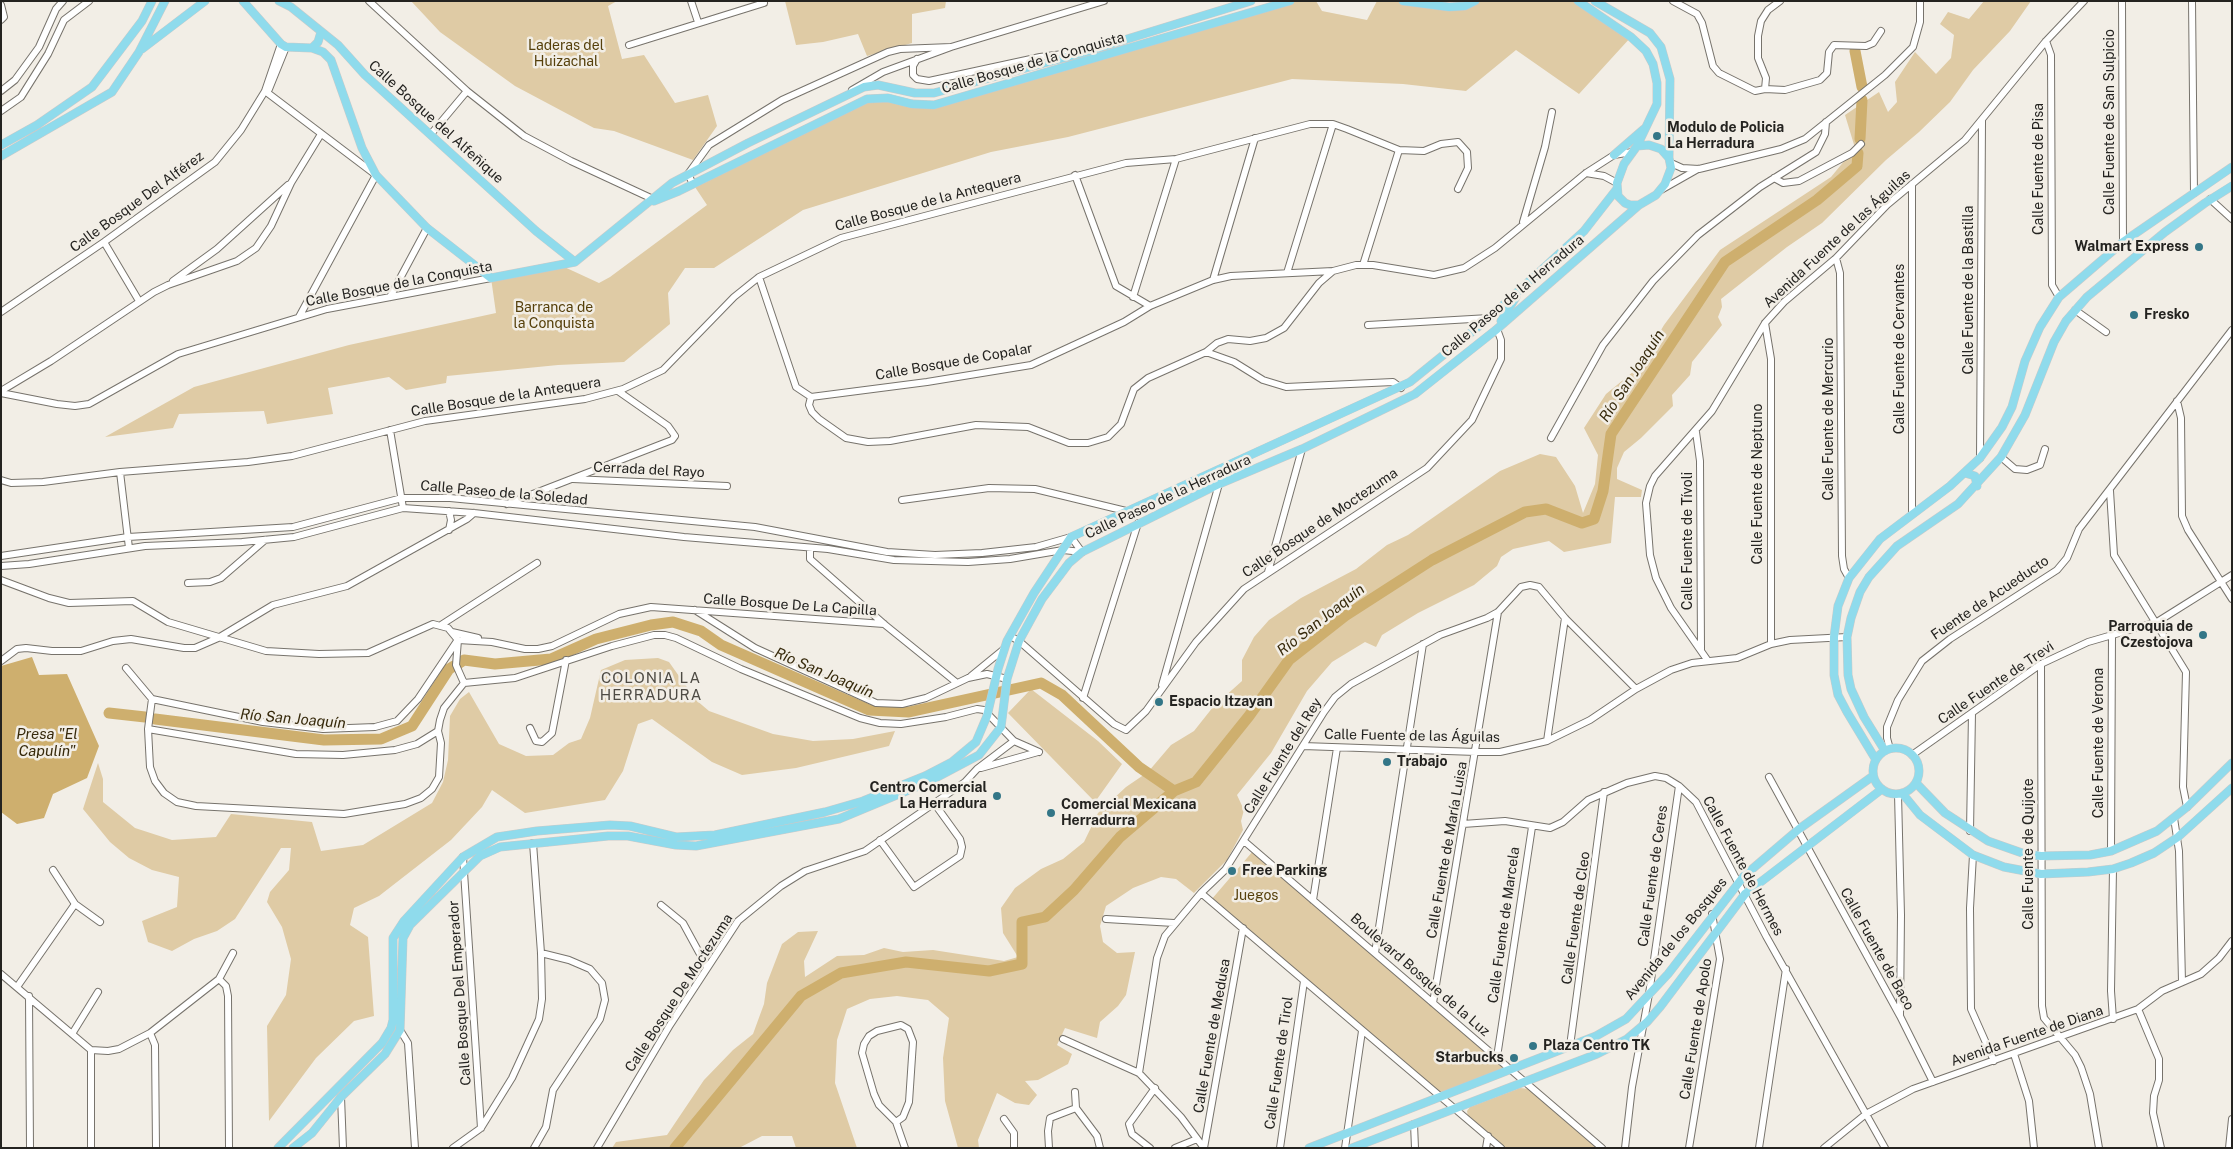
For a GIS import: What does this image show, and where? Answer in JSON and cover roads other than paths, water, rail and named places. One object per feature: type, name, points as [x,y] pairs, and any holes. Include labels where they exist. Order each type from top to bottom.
[{"type":"main road","points":[[1,156],[112,92],[138,52],[165,1]]},
{"type":"main road","points":[[138,52],[205,1]]},
{"type":"main road","points":[[243,1],[284,45],[312,48],[323,52],[331,60],[362,148],[376,174],[426,228],[491,278]]},
{"type":"main road","points":[[252,12],[256,1]]},
{"type":"main road","name":"Calle Bosque del Alfeñique","points":[[279,1],[292,4],[536,232],[575,262]]},
{"type":"main road","name":"Calle Bosque de la Conquista","points":[[491,278],[575,262],[688,174],[864,87],[878,85],[915,93],[934,93],[1085,52],[1251,1]]},
{"type":"main road","name":"Calle Bosque de la Conquista","points":[[653,200],[693,184],[867,99],[888,98],[912,104],[934,105],[1290,1]]},
{"type":"main road","points":[[1403,1],[1448,8],[1465,6],[1475,1]]},
{"type":"main road","points":[[1578,1],[1631,37],[1646,51],[1653,64],[1657,83],[1657,104],[1648,127],[1624,164],[1617,187],[1625,203],[1639,205],[1660,190],[1668,180],[1670,161],[1670,79],[1661,47],[1650,33],[1595,1]]},
{"type":"main road","points":[[1,145],[37,125],[92,87],[142,21],[151,2]]},
{"type":"main road","points":[[312,48],[318,42],[321,32]]},
{"type":"main road","points":[[1653,116],[1669,118]]},
{"type":"main road","points":[[1614,154],[1648,127]]},
{"type":"main road","points":[[748,143],[753,154]]},
{"type":"main road","points":[[1635,149],[1655,147],[1661,149],[1670,161]]},
{"type":"main road","points":[[2232,167],[2123,242],[2059,297],[2040,327],[2025,361],[2006,420],[1980,458],[1965,473],[1880,539],[1849,578],[1838,606],[1834,638],[1834,675],[1838,695],[1876,760],[1874,776],[1882,789],[1900,794],[1926,820],[1973,855],[2004,866],[2041,874],[2112,869],[2154,853],[2178,837],[2232,788]]},
{"type":"main road","points":[[1888,750],[1864,717],[1851,689],[1847,660],[1847,637],[1852,612],[1860,592],[1879,565],[1898,546],[1958,504],[1995,465],[2025,415],[2054,342],[2075,310],[2116,271],[2197,208],[2232,186]]},
{"type":"main road","name":"Calle Paseo de la Herradura","points":[[278,1148],[382,1043],[391,1028],[393,1020],[393,938],[404,921],[463,857],[497,838],[515,834],[610,825],[630,826],[676,836],[695,837],[816,814],[863,801],[925,776],[952,762],[976,742],[987,716],[996,676],[1010,636],[1034,593],[1071,537],[1401,388],[1489,318],[1584,231],[1617,187]]},
{"type":"main road","points":[[2194,193],[2204,197],[2207,201]]},
{"type":"main road","points":[[2194,193],[2192,205],[2197,208]]},
{"type":"main road","name":"Calle Paseo de la Herradura","points":[[1001,727],[1007,679],[1019,641],[1042,599],[1069,563],[1082,552],[1094,544],[1219,484],[1302,449],[1415,394],[1497,329],[1639,205]]},
{"type":"main road","points":[[1497,329],[1519,291]]},
{"type":"main road","points":[[1980,458],[1986,465],[1995,465]]},
{"type":"main road","points":[[1965,473],[1975,476],[1977,486]]},
{"type":"main road","points":[[1093,526],[1091,538],[1094,544]]},
{"type":"main road","points":[[293,1148],[312,1133],[341,1097],[385,1054],[400,1030],[403,938],[410,925],[480,856],[500,847],[608,836],[628,836],[676,846],[696,846],[840,819],[928,782],[979,755],[1001,727]]},
{"type":"main road","points":[[1876,760],[1888,750],[1902,749],[1912,755],[1918,765],[1916,783],[1900,794]]},
{"type":"main road","points":[[1916,783],[1945,813],[1970,831],[2006,848],[2041,856],[2083,855],[2111,851],[2157,831],[2187,807],[2232,763]]},
{"type":"main road","name":"Avenida de los Bosques","points":[[1308,1148],[1596,1036],[1626,1019],[1668,974],[1738,882],[1799,829],[1874,776]]},
{"type":"main road","name":"Avenida de los Bosques","points":[[1352,1148],[1598,1054],[1627,1039],[1642,1027],[1745,894],[1882,789]]},
{"type":"main road","points":[[1414,1108],[1417,1123]]},
{"type":"street","points":[[1,92],[15,80],[39,47],[56,9],[63,1]]},
{"type":"street","points":[[1,111],[21,97],[48,54],[64,20],[89,1]]},
{"type":"street","points":[[369,1],[467,91],[524,136],[571,161],[653,200]]},
{"type":"street","points":[[691,1],[698,22]]},
{"type":"street","points":[[838,100],[883,72],[917,59],[1104,1]]},
{"type":"street","points":[[1673,1],[1696,14],[1702,23],[1713,66],[1719,73],[1749,89],[1760,91],[1765,89],[1785,90],[1820,80],[1827,73],[1829,52],[1834,45],[1866,46],[1874,43],[1880,31]]},
{"type":"street","points":[[1765,89],[1766,78],[1758,58],[1758,36],[1761,21],[1768,10],[1780,1]]},
{"type":"street","points":[[1660,190],[1699,169],[1781,149],[1805,139],[1885,74],[1912,47],[1920,22],[1920,1]]},
{"type":"street","name":"Avenida Fuente de las Águilas","points":[[1708,661],[1671,608],[1656,578],[1650,555],[1646,503],[1650,486],[1655,476],[1696,432],[1712,411],[1765,323],[1784,302],[1836,258],[1887,205],[1965,140],[2046,41],[2084,1]]},
{"type":"street","name":"Calle Fuente de San Sulpicio","points":[[2122,1],[2123,242]]},
{"type":"street","points":[[2192,1],[2194,193]]},
{"type":"street","points":[[629,45],[764,3]]},
{"type":"street","points":[[1,4],[4,17],[1,20]]},
{"type":"street","name":"Calle Fuente de Pisa","points":[[2046,41],[2052,55],[2052,285],[2059,297]]},
{"type":"street","name":"Calle Bosque Del Alférez","points":[[1,312],[104,242],[215,162],[241,130],[265,91],[284,45]]},
{"type":"street","points":[[693,184],[688,174],[709,145],[782,100],[888,52],[900,49],[951,47]]},
{"type":"street","points":[[917,59],[914,66],[914,75],[921,81],[929,81],[1040,57],[1085,52]]},
{"type":"street","points":[[265,91],[376,174],[299,317]]},
{"type":"street","points":[[431,134],[467,91]]},
{"type":"street","points":[[1523,223],[1545,147],[1552,112]]},
{"type":"street","name":"Calle Fuente de la Bastilla","points":[[1980,458],[1982,121]]},
{"type":"street","points":[[1551,438],[1603,345],[1653,281],[1698,235],[1774,178],[1816,152],[1825,134],[1826,122]]},
{"type":"street","name":"Calle Bosque de la Antequera","points":[[1,480],[11,483],[43,482],[120,472],[248,462],[292,456],[425,421],[585,399],[618,391],[663,370],[734,297],[759,276],[841,238],[1076,175],[1126,163],[1176,158],[1310,124],[1332,124],[1399,150],[1424,151],[1441,144],[1458,142],[1467,152],[1468,168],[1458,189]]},
{"type":"street","points":[[1287,273],[1332,124]]},
{"type":"street","points":[[168,284],[237,261],[256,248],[271,226],[291,183],[321,134]]},
{"type":"street","points":[[1214,280],[1255,138]]},
{"type":"street","points":[[1774,178],[1783,183],[1799,181],[1852,153],[1861,144]]},
{"type":"street","points":[[1614,154],[1635,149]]},
{"type":"street","points":[[1363,265],[1399,150]]},
{"type":"street","name":"Calle Bosque de Copalar","points":[[811,397],[927,382],[988,370],[1031,365],[1124,322],[1150,306],[1214,280],[1230,276],[1333,271],[1363,265],[1434,275],[1464,268],[1494,248],[1586,173],[1614,154]]},
{"type":"street","points":[[1134,297],[1176,158]]},
{"type":"street","points":[[1670,161],[1682,168],[1699,169]]},
{"type":"street","points":[[1586,173],[1604,176],[1617,187]]},
{"type":"street","points":[[1076,175],[1116,286],[1150,306]]},
{"type":"street","points":[[1,392],[168,284],[217,249],[291,183]]},
{"type":"street","name":"Calle Fuente de Cervantes","points":[[1912,184],[1912,514]]},
{"type":"street","points":[[2207,201],[2232,219]]},
{"type":"street","points":[[390,297],[426,228]]},
{"type":"street","points":[[104,242],[139,301]]},
{"type":"street","name":"Calle Fuente de Mercurio","points":[[1836,258],[1840,273],[1842,556],[1844,569],[1849,578]]},
{"type":"street","points":[[759,276],[796,387],[811,397],[809,405],[812,412],[846,438],[868,442],[890,441],[976,425],[1028,427],[1069,443],[1088,443],[1108,437],[1121,424],[1134,389],[1148,378],[1206,352],[1217,343],[1228,339],[1250,341],[1266,338],[1284,328],[1319,283],[1333,271]]},
{"type":"street","name":"Calle Bosque de la Conquista","points":[[1,392],[57,404],[75,406],[89,404],[178,354],[327,309],[491,278]]},
{"type":"street","points":[[2075,310],[2106,332]]},
{"type":"street","points":[[1368,325],[1489,318]]},
{"type":"street","name":"Calle Fuente de Neptuno","points":[[1765,323],[1771,359],[1771,644]]},
{"type":"street","name":"Calle Bosque de Moctezuma","points":[[1082,698],[1114,724],[1126,730],[1146,710],[1196,642],[1244,589],[1427,468],[1472,420],[1501,360],[1501,340],[1497,329]]},
{"type":"street","name":"Fuente de Acueducto","points":[[1888,750],[1887,727],[1898,700],[1922,662],[1950,639],[2057,570],[2067,558],[2080,529],[2232,330]]},
{"type":"street","points":[[1206,352],[1234,362],[1263,380],[1286,388],[1393,382],[1401,388]]},
{"type":"street","points":[[506,504],[667,442],[675,436],[668,426],[618,391]]},
{"type":"street","points":[[2177,401],[2181,418],[2182,516],[2232,599]]},
{"type":"street","points":[[390,430],[404,508]]},
{"type":"street","name":"Calle Fuente de Tívoli","points":[[1696,432],[1700,461],[1701,651]]},
{"type":"street","points":[[1268,572],[1302,449]]},
{"type":"street","points":[[2001,457],[2015,469],[2027,470],[2040,465],[2045,449]]},
{"type":"street","points":[[120,472],[129,548]]},
{"type":"street","name":"Cerrada del Rayo","points":[[570,478],[727,486]]},
{"type":"street","points":[[1161,690],[1219,484]]},
{"type":"street","points":[[902,500],[989,488],[1035,489],[1126,511]]},
{"type":"street","points":[[2110,491],[2114,555],[2157,622],[2186,672],[2183,788],[2187,807]]},
{"type":"street","name":"Calle Paseo de la Soledad","points":[[1,556],[128,538],[293,527],[402,498],[450,498],[755,527],[887,552],[935,555],[1036,547],[1071,537]]},
{"type":"street","name":"Calle Paseo de la Soledad","points":[[1,566],[29,564],[129,548],[294,537],[404,508],[450,510],[684,538],[858,554],[894,560],[968,562],[1010,559],[1063,550],[1082,552]]},
{"type":"street","points":[[449,530],[450,510]]},
{"type":"street","points":[[1,661],[18,649],[81,651],[113,641],[131,639],[184,648],[195,648],[218,638],[273,605],[347,586],[449,530],[474,513]]},
{"type":"street","points":[[1010,636],[1019,641],[1082,698],[1138,523]]},
{"type":"street","points":[[1071,537],[1082,552]]},
{"type":"street","points":[[188,583],[210,582],[221,578],[265,540]]},
{"type":"street","points":[[858,547],[858,554]]},
{"type":"street","points":[[810,549],[810,558],[884,624],[957,683]]},
{"type":"street","points":[[1,580],[49,598],[69,603],[133,601],[168,622],[266,651],[356,654],[380,649],[422,628],[441,625],[537,563]]},
{"type":"street","name":"Calle Fuente de Trevi","points":[[1912,755],[2041,664],[2088,642],[2157,622],[2232,574]]},
{"type":"street","name":"Calle Fuente del Rey","points":[[1138,1073],[1157,958],[1165,936],[1201,893],[1225,870],[1335,697],[1351,684],[1423,644],[1498,612],[1521,588],[1530,585],[1539,586],[1565,618],[1636,689]]},
{"type":"street","name":"Calle Bosque De La Capilla","points":[[458,640],[492,642],[525,649],[538,649],[552,646],[620,614],[651,607],[884,624]]},
{"type":"street","points":[[694,610],[755,648],[876,703],[902,704],[918,700],[968,678],[987,674],[1007,679]]},
{"type":"street","points":[[717,625],[716,620],[725,612]]},
{"type":"street","name":"Calle Fuente de María Luisa","points":[[1434,1003],[1498,612]]},
{"type":"street","points":[[1548,741],[1565,618]]},
{"type":"street","points":[[441,625],[452,632],[479,639]]},
{"type":"street","points":[[452,632],[458,640],[456,665],[464,683]]},
{"type":"street","name":"Calle Fuente de Verona","points":[[2111,851],[2112,634]]},
{"type":"street","points":[[152,699],[148,729],[148,756],[155,781],[164,793],[177,802],[196,806],[344,814],[405,804],[421,798],[432,790],[439,777],[440,743],[438,731],[444,708],[464,683],[515,678],[566,660],[654,635],[665,636],[860,718],[880,723],[901,724],[946,717],[977,709],[984,710],[987,716],[1014,741],[1039,752],[977,769],[979,755],[971,746]]},
{"type":"street","points":[[1708,661],[1720,662],[1737,658],[1771,644],[1790,640],[1847,637]]},
{"type":"street","points":[[126,668],[152,699],[263,722],[324,729],[374,727],[397,721],[418,699],[458,640]]},
{"type":"street","points":[[1375,953],[1423,644]]},
{"type":"street","name":"Calle Paseo de la Herradura","points":[[968,678],[1005,648]]},
{"type":"street","points":[[530,728],[536,741],[542,742],[548,739],[552,733],[566,660]]},
{"type":"street","name":"Calle Fuente de las Águilas","points":[[1303,746],[1500,752],[1548,741],[1590,720],[1636,689],[1671,670],[1708,661]]},
{"type":"street","name":"Calle Fuente de Quijote","points":[[2041,664],[2042,1006],[2044,1018],[2075,1055],[2090,1094],[2099,1148]]},
{"type":"street","points":[[1970,831],[1972,713]]},
{"type":"street","points":[[148,729],[296,754],[344,755],[395,750],[417,744],[438,731]]},
{"type":"street","name":"Calle Bosque De Moctezuma","points":[[597,1148],[707,968],[738,921],[781,886],[806,871],[865,851],[965,782],[977,769],[1014,741]]},
{"type":"street","points":[[1313,900],[1337,748]]},
{"type":"street","name":"Calle Fuente de Hermes","points":[[1462,824],[1505,821],[1541,828],[1556,826],[1579,806],[1604,792],[1644,778],[1655,776],[1666,778],[1679,786],[1696,802],[1766,936],[1885,1148]]},
{"type":"street","name":"Calle Fuente de Baco","points":[[1768,777],[1799,829],[1900,1016],[1933,1082]]},
{"type":"street","name":"Calle Fuente de Ceres","points":[[1625,1148],[1679,786]]},
{"type":"street","name":"Calle Fuente de Cleo","points":[[1570,1046],[1604,792]]},
{"type":"street","points":[[1900,794],[1900,1016]]},
{"type":"street","points":[[880,840],[914,887],[960,856],[962,847],[960,839],[934,803]]},
{"type":"street","points":[[2174,818],[2178,837],[2182,982]]},
{"type":"street","name":"Calle Fuente de Marcela","points":[[1497,1058],[1532,827]]},
{"type":"street","name":"Boulevard Bosque de la Luz","points":[[1244,841],[1602,1148]]},
{"type":"street","points":[[453,1148],[481,1128],[512,1078],[540,1020],[542,999],[541,953],[533,843]]},
{"type":"street","points":[[1973,855],[1970,908],[1971,1009],[1994,1061]]},
{"type":"street","name":"Calle Bosque Del Emperador","points":[[463,857],[481,1128]]},
{"type":"street","points":[[2112,869],[2111,990],[2113,1019]]},
{"type":"street","points":[[53,870],[75,904],[100,922]]},
{"type":"street","points":[[1201,893],[1501,1148]]},
{"type":"street","points":[[17,987],[75,904]]},
{"type":"street","points":[[661,904],[683,923],[707,968]]},
{"type":"street","name":"Calle Fuente de Apolo","points":[[1689,1148],[1720,959],[1712,914]]},
{"type":"street","points":[[1106,919],[1174,923]]},
{"type":"street","name":"Calle Fuente de Medusa","points":[[1204,1148],[1242,928]]},
{"type":"street","name":"Avenida Fuente de Diana","points":[[1824,1148],[1866,1114],[1892,1099],[1933,1082],[2138,1009],[2154,996],[2201,974],[2211,966],[2232,941]]},
{"type":"street","points":[[1,974],[30,996],[91,1050],[108,1051],[119,1049],[150,1033],[219,979],[233,953]]},
{"type":"street","points":[[534,1148],[546,1127],[553,1090],[600,1019],[605,1000],[602,983],[590,969],[568,960],[541,953]]},
{"type":"street","points":[[1759,1148],[1786,969]]},
{"type":"street","points":[[219,979],[226,986],[228,996],[229,1148]]},
{"type":"street","name":"Calle Fuente de Tirol","points":[[1280,1148],[1304,981]]},
{"type":"street","points":[[72,1034],[98,992]]},
{"type":"street","points":[[30,996],[30,1148]]},
{"type":"street","points":[[2138,1009],[2159,1058],[2159,1080],[2154,1096],[2153,1113],[2162,1148]]},
{"type":"street","points":[[896,1122],[903,1117],[909,1102],[913,1042],[908,1029],[901,1025],[877,1031],[869,1036],[864,1044],[862,1053],[869,1080],[879,1105],[896,1122],[905,1148]]},
{"type":"street","points":[[400,1030],[408,1043],[414,1148]]},
{"type":"street","points":[[1345,1148],[1362,1030]]},
{"type":"street","points":[[150,1033],[155,1045],[156,1148]]},
{"type":"street","points":[[1063,1039],[1138,1073],[1181,1117],[1204,1148]]},
{"type":"street","points":[[91,1050],[91,1148]]},
{"type":"street","points":[[2014,1054],[2029,1101],[2034,1148]]},
{"type":"street","points":[[1150,1148],[1132,1134],[1129,1124],[1154,1088]]},
{"type":"street","points":[[1075,1092],[1076,1108],[1097,1136],[1100,1148]]},
{"type":"street","points":[[341,1097],[343,1148]]},
{"type":"street","points":[[1049,1148],[1048,1131],[1050,1118],[1076,1108]]},
{"type":"street","points":[[2229,1148],[2232,1119]]},
{"type":"street","points":[[1004,1120],[1012,1126],[1014,1148]]},
{"type":"street","points":[[1415,1148],[1417,1123]]},
{"type":"street","points":[[1486,1148],[1488,1136]]},
{"type":"street","points":[[1175,1148],[1197,1139]]},
{"type":"water","name":"Presa \"El Capulín\"","points":[[32,657],[39,675],[67,674],[99,746],[87,778],[53,794],[44,818],[17,824],[1,812],[1,666]]},
{"type":"waterway","name":"Río San Joaquín","points":[[1855,51],[1862,87]]},
{"type":"waterway","name":"Río San Joaquín","points":[[1860,139],[1862,100]]},
{"type":"waterway","name":"Río San Joaquín","points":[[675,1148],[801,996],[841,973],[906,962],[989,971],[1022,964],[1022,922],[1045,917],[1074,890],[1120,837],[1174,791],[1196,782],[1249,716],[1289,660],[1345,616],[1432,560],[1525,512],[1546,509],[1582,523],[1594,519],[1603,491],[1611,434],[1725,262],[1817,200],[1857,166],[1858,153]]},
{"type":"waterway","name":"Río San Joaquín","points":[[458,664],[464,660],[495,664],[551,659],[596,639],[651,625],[673,622],[701,631],[721,645],[869,710],[909,712],[1041,683],[1062,695],[1139,767],[1174,791]]},
{"type":"waterway","name":"Río San Joaquín","points":[[155,719],[324,740],[381,739],[412,726],[449,669],[454,666]]},
{"type":"waterway","name":"Río San Joaquín","points":[[109,713],[145,717]]},
{"type":"place","name":"Modulo de Policia La Herradura","points":[[1657,136]]},
{"type":"place","name":"Walmart Express","points":[[2199,247]]},
{"type":"place","name":"Fresko","points":[[2134,315]]},
{"type":"place","name":"Parroquia de Czestojova","points":[[2203,635]]},
{"type":"place","name":"Espacio Itzayan","points":[[1159,702]]},
{"type":"place","name":"Trabajo","points":[[1387,762]]},
{"type":"place","name":"Centro Comercial La Herradura","points":[[997,796]]},
{"type":"place","name":"Comercial Mexicana Herradurra","points":[[1051,813]]},
{"type":"place","name":"Free Parking","points":[[1232,871]]},
{"type":"place","name":"Plaza Centro TK","points":[[1533,1046]]},
{"type":"place","name":"Starbucks","points":[[1514,1058]]},
{"type":"district","name":"COLONIA LA HERRADURA","points":[[651,686]]},
{"type":"park label","name":"Laderas del Huizachal","points":[[566,54]]},
{"type":"park label","name":"Barranca de la Conquista","points":[[554,316]]},
{"type":"park label","name":"Juegos","points":[[1256,896]]}]
